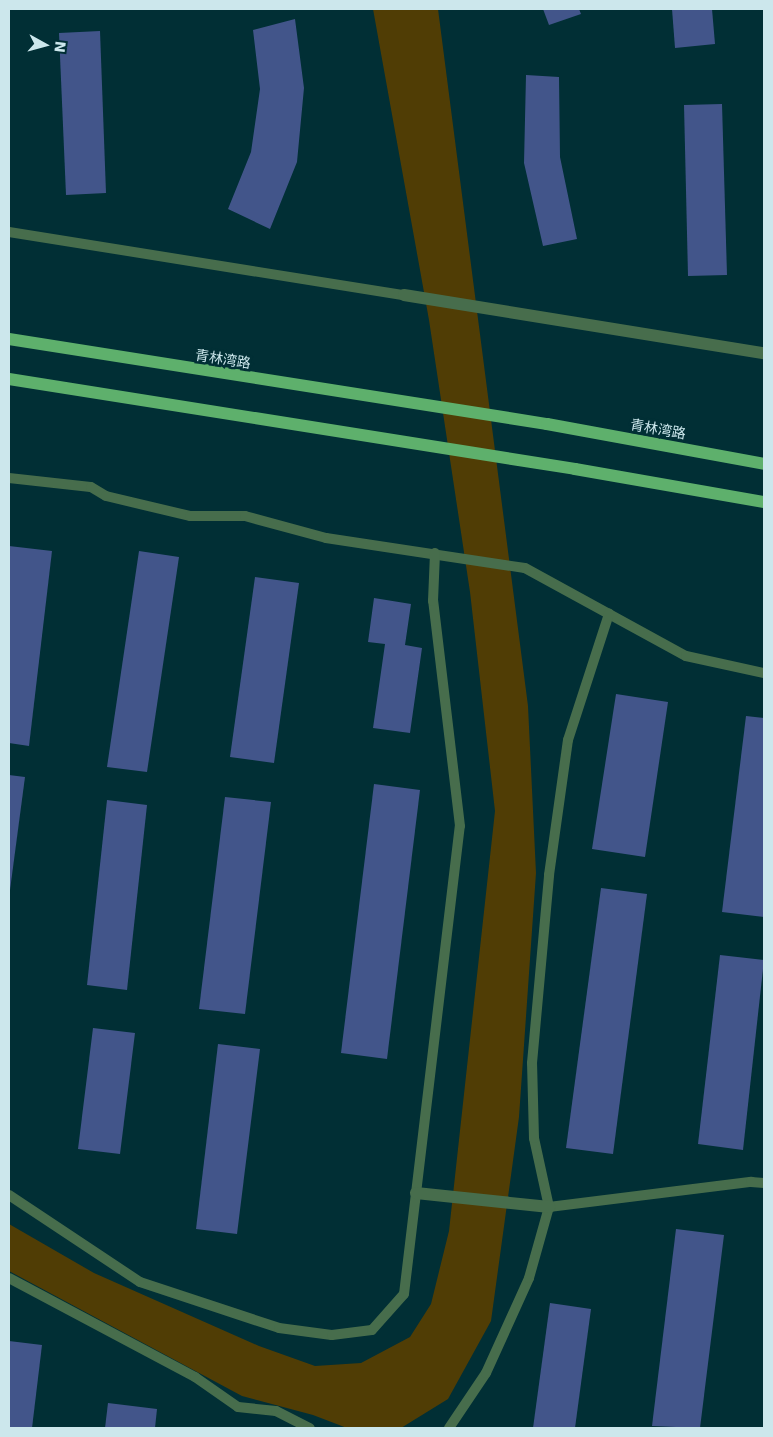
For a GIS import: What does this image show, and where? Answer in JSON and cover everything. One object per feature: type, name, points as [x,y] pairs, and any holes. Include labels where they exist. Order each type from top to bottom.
[{"type":"main road","name":"青林湾路","points":[[9,339],[433,408],[547,424],[764,464]]},
{"type":"main road","points":[[9,379],[575,469],[764,502]]},
{"type":"street","points":[[404,296],[764,353]]},
{"type":"street","points":[[416,1193],[549,1207]]},
{"type":"lane","points":[[9,232],[404,296]]},
{"type":"lane","points":[[9,478],[91,487],[106,496],[190,516],[245,516],[326,538],[525,568],[686,656],[764,673]]},
{"type":"lane","points":[[9,1195],[140,1282],[279,1328],[332,1335],[372,1330],[404,1294],[460,826],[433,601],[435,553]]},
{"type":"lane","points":[[449,1428],[490,1364],[529,1278],[549,1207],[534,1138],[532,1063],[549,875],[568,740],[609,614]]},
{"type":"lane","points":[[549,1207],[742,1183],[764,1183]]},
{"type":"lane","points":[[9,1278],[194,1377],[238,1407],[276,1412],[310,1428]]},
{"type":"shaded area","points":[[373,9],[438,9],[528,706],[536,873],[519,1117],[491,1321],[448,1399],[401,1428],[347,1428],[313,1415],[242,1396],[9,1271],[9,1224],[94,1273],[259,1346],[315,1366],[361,1363],[410,1337],[431,1304],[449,1231],[495,811],[470,592],[429,320]]},
{"type":"building","points":[[543,9],[579,9],[581,14],[549,25]]},
{"type":"building","points":[[672,9],[712,9],[715,44],[675,48]]},
{"type":"building","points":[[295,19],[304,88],[297,162],[270,229],[228,209],[251,152],[260,89],[253,30]]},
{"type":"building","points":[[100,31],[106,193],[66,195],[59,33]]},
{"type":"building","points":[[526,75],[559,77],[560,157],[577,239],[543,246],[524,163]]},
{"type":"building","points":[[722,104],[727,275],[688,276],[684,105]]},
{"type":"building","points":[[9,546],[52,551],[29,746],[9,743]]},
{"type":"building","points":[[139,551],[179,557],[147,772],[107,767]]},
{"type":"building","points":[[255,577],[299,583],[274,763],[230,757]]},
{"type":"building","points":[[374,598],[411,604],[405,645],[422,648],[410,733],[373,728],[385,644],[368,642]]},
{"type":"building","points":[[616,694],[668,702],[645,857],[592,849]]},
{"type":"building","points":[[746,716],[764,718],[764,917],[722,912]]},
{"type":"building","points":[[9,775],[25,777],[10,890],[9,890]]},
{"type":"building","points":[[374,784],[420,790],[387,1059],[341,1053]]},
{"type":"building","points":[[225,797],[271,802],[245,1014],[199,1009]]},
{"type":"building","points":[[107,800],[147,805],[127,990],[87,985]]},
{"type":"building","points":[[601,888],[647,894],[613,1154],[566,1148]]},
{"type":"building","points":[[720,955],[764,960],[743,1150],[698,1144]]},
{"type":"building","points":[[93,1028],[135,1033],[120,1154],[78,1149]]},
{"type":"building","points":[[218,1044],[260,1049],[237,1234],[196,1229]]},
{"type":"building","points":[[676,1229],[724,1235],[700,1428],[652,1426]]},
{"type":"building","points":[[550,1303],[591,1309],[575,1428],[533,1428]]},
{"type":"building","points":[[9,1341],[42,1345],[32,1428],[9,1428]]},
{"type":"building","points":[[108,1403],[157,1409],[155,1428],[105,1428]]}]
